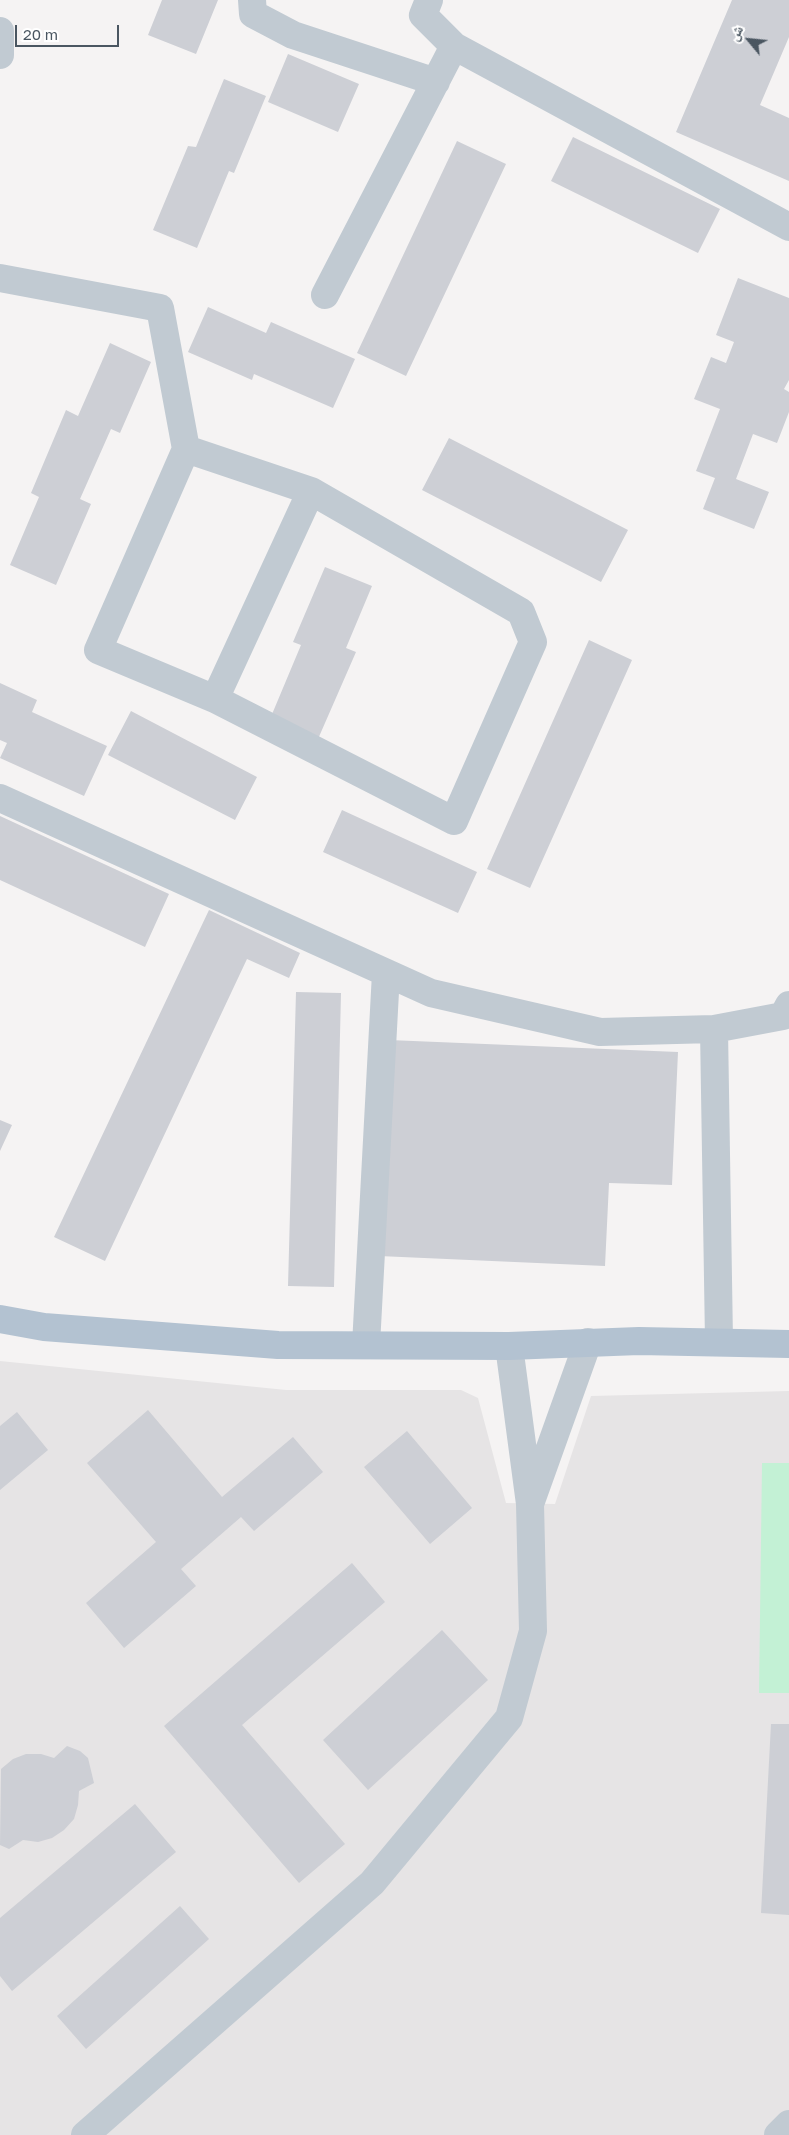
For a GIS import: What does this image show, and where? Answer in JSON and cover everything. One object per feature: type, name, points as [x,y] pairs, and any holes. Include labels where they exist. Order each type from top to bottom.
[{"type":"main road","points":[[0,1319],[44,1328],[268,1344],[510,1346],[588,1342],[719,1341],[789,1344]]},
{"type":"street","points":[[252,0],[253,14],[293,35],[436,82]]},
{"type":"street","points":[[430,0],[423,15],[454,46],[789,227]]},
{"type":"street","points":[[0,31],[0,55]]},
{"type":"street","points":[[325,295],[454,46]]},
{"type":"street","points":[[0,278],[160,308],[186,450],[98,650],[215,700],[454,821],[533,642],[521,612],[311,491],[186,450]]},
{"type":"street","points":[[215,700],[311,491]]},
{"type":"street","points":[[0,798],[431,994],[600,1032],[714,1029],[784,1016],[789,1005]]},
{"type":"street","points":[[366,1346],[386,973]]},
{"type":"street","points":[[714,1029],[719,1341]]},
{"type":"street","points":[[530,1504],[588,1342]]},
{"type":"street","points":[[85,2135],[372,1883],[509,1718],[534,1631],[530,1504],[510,1346]]},
{"type":"street","points":[[778,2135],[789,2124]]},
{"type":"shaded area","points":[[0,1361],[286,1390],[461,1390],[478,1398],[506,1503],[555,1504],[591,1396],[789,1391],[789,2135],[0,2135]]},
{"type":"green space","points":[[762,1463],[789,1463],[789,1693],[759,1693]]},
{"type":"building","points":[[162,0],[218,0],[196,54],[148,35]]},
{"type":"building","points":[[732,0],[789,0],[789,37],[760,105],[789,118],[789,181],[676,132]]},
{"type":"building","points":[[288,54],[359,84],[338,132],[268,102]]},
{"type":"building","points":[[224,79],[266,96],[234,173],[229,171],[197,248],[153,230],[188,146],[196,147]]},
{"type":"building","points":[[573,137],[720,209],[698,253],[551,181]]},
{"type":"building","points":[[457,141],[506,164],[406,376],[357,353]]},
{"type":"building","points":[[738,278],[789,298],[789,380],[784,389],[789,392],[789,412],[777,443],[753,434],[736,479],[769,492],[754,529],[703,509],[715,478],[696,471],[720,409],[694,399],[711,357],[726,363],[734,342],[716,335]]},
{"type":"building","points":[[208,307],[266,333],[271,322],[355,359],[333,408],[254,374],[252,380],[188,352]]},
{"type":"building","points":[[110,343],[151,362],[120,433],[111,429],[80,499],[91,504],[56,585],[10,565],[39,497],[31,493],[66,410],[78,416]]},
{"type":"building","points":[[449,438],[628,530],[601,582],[422,490]]},
{"type":"building","points":[[325,567],[372,586],[346,648],[356,652],[318,739],[270,719],[301,645],[293,642]]},
{"type":"building","points":[[589,640],[632,660],[530,888],[487,869]]},
{"type":"building","points":[[0,683],[37,700],[32,712],[107,746],[84,796],[0,758],[7,743],[0,740]]},
{"type":"building","points":[[131,711],[257,777],[235,820],[108,755]]},
{"type":"building","points":[[342,810],[477,872],[458,913],[323,852]]},
{"type":"building","points":[[0,816],[169,894],[145,947],[0,880]]},
{"type":"building","points":[[209,910],[300,953],[289,978],[247,959],[105,1261],[54,1237]]},
{"type":"building","points":[[296,992],[341,993],[334,1287],[288,1286]]},
{"type":"building","points":[[389,1040],[678,1052],[672,1185],[609,1183],[605,1266],[379,1256]]},
{"type":"building","points":[[0,1120],[12,1125],[0,1151]]},
{"type":"building","points":[[148,1410],[222,1497],[293,1437],[323,1472],[254,1531],[241,1517],[181,1569],[196,1586],[124,1648],[86,1603],[156,1542],[87,1463]]},
{"type":"building","points":[[17,1412],[48,1450],[0,1490],[0,1426]]},
{"type":"building","points":[[407,1431],[472,1508],[430,1544],[364,1467]]},
{"type":"building","points":[[352,1563],[385,1602],[242,1725],[345,1844],[299,1883],[164,1726]]},
{"type":"building","points":[[442,1630],[488,1680],[368,1790],[323,1740]]},
{"type":"building","points":[[771,1724],[789,1724],[789,1915],[761,1913]]},
{"type":"building","points":[[67,1746],[80,1751],[88,1758],[94,1783],[79,1791],[74,1819],[64,1830],[52,1838],[38,1842],[23,1840],[9,1849],[0,1845],[1,1769],[13,1759],[26,1754],[41,1754],[54,1758]]},
{"type":"building","points":[[135,1804],[176,1852],[12,1991],[0,1976],[0,1918]]},
{"type":"building","points":[[180,1906],[209,1939],[86,2049],[57,2016]]}]
